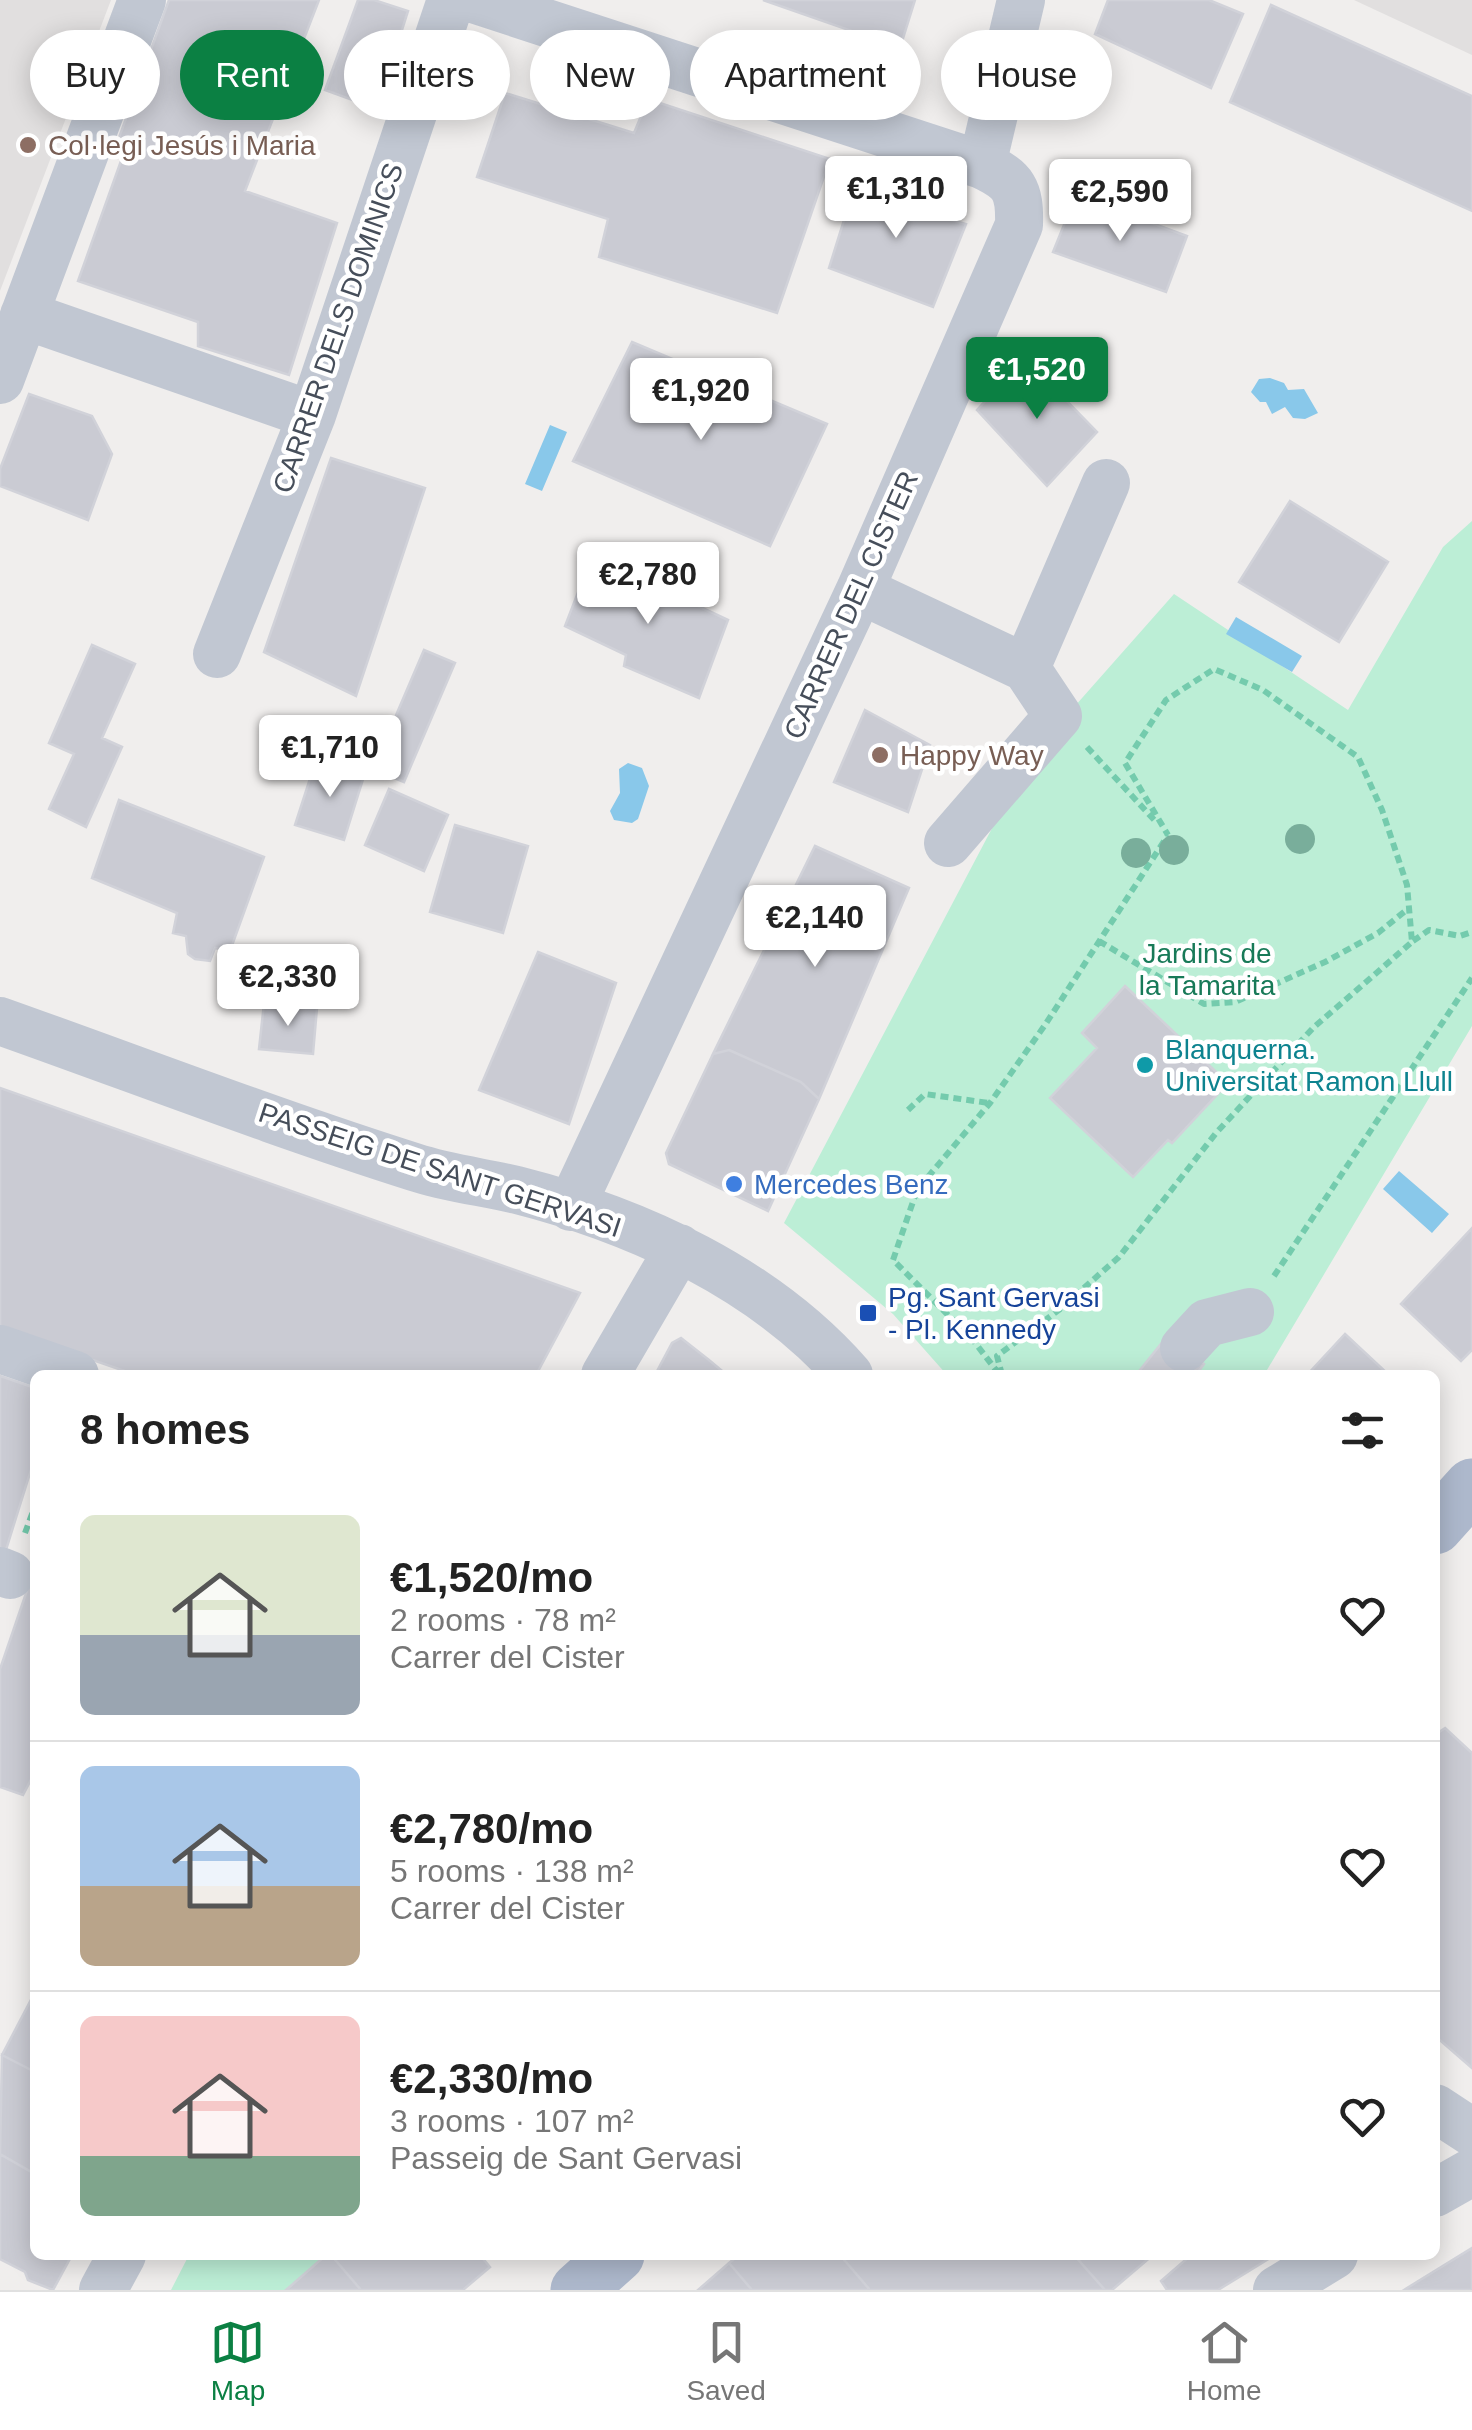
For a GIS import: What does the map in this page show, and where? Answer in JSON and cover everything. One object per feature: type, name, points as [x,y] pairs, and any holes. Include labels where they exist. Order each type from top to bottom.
[{"type":"main road","points":[[1440,1521],[1472,1486]]},
{"type":"main road","points":[[578,2290],[611,2260]]},
{"type":"street","points":[[0,380],[142,0]]},
{"type":"street","name":"CARRER DELS DOMINICS","points":[[217,654],[312,415],[451,0]]},
{"type":"street","points":[[476,0],[982,165],[1021,0]]},
{"type":"street","name":"CARRER DEL CISTER","points":[[571,1207],[860,590],[1020,225],[1020,202],[1009,178],[982,165]]},
{"type":"street","points":[[24,315],[312,415]]},
{"type":"street","points":[[1026,668],[1106,483]]},
{"type":"street","points":[[860,590],[1026,668],[1058,716],[948,843]]},
{"type":"street","name":"PASSEIG DE SANT GERVASI","points":[[0,1021],[417,1168],[521,1191],[679,1248],[748,1286],[844,1370]]},
{"type":"street","points":[[608,1370],[679,1248]]},
{"type":"street","points":[[1184,1348],[1206,1322],[1250,1312]]},
{"type":"street","points":[[0,1349],[61,1370]]},
{"type":"street","points":[[1440,2111],[1472,2132]]},
{"type":"street","points":[[1440,2190],[1472,2172]]},
{"type":"street","points":[[103,2290],[119,2260]]},
{"type":"street","points":[[1277,2290],[1326,2260]]},
{"type":"path","points":[[1168,835],[1124,763],[1166,700],[1214,669],[1263,690],[1358,758],[1382,810],[1407,885],[1412,942]]},
{"type":"path","points":[[1058,716],[1168,835]]},
{"type":"path","points":[[997,1370],[894,1260],[917,1190],[990,1103],[1168,835]]},
{"type":"path","points":[[1100,940],[1204,1004],[1236,1002],[1326,962],[1378,933],[1408,908]]},
{"type":"path","points":[[1000,1370],[997,1356],[1060,1309],[1119,1257],[1216,1133],[1313,1028],[1429,930],[1460,936],[1472,932]]},
{"type":"path","points":[[1250,1312],[1472,978]]},
{"type":"path","points":[[908,1110],[925,1094],[990,1103]]},
{"type":"shaded area","name":"Col·legi Jesús i Maria","points":[[0,0],[111,0],[100,30],[30,30],[30,120],[65,120],[0,291]]},
{"type":"shaded area","points":[[1354,0],[1472,0],[1472,55]]},
{"type":"green space","name":"Jardins de la Tamarita","points":[[1472,521],[1472,1026],[1267,1370],[943,1370],[893,1314],[784,1223],[1029,758],[1174,594],[1348,710],[1443,547]]},
{"type":"green space","points":[[186,2260],[320,2260],[286,2290],[171,2290]]},
{"type":"water","points":[[1259,379],[1284,383],[1288,390],[1304,389],[1318,413],[1305,419],[1293,418],[1285,407],[1272,414],[1266,402],[1260,402],[1251,392]]},
{"type":"water","points":[[550,425],[567,432],[542,491],[525,484]]},
{"type":"water","points":[[1236,617],[1302,656],[1292,672],[1226,634]]},
{"type":"water","points":[[628,763],[642,768],[649,786],[638,819],[632,823],[614,820],[610,811],[620,793],[619,769]]},
{"type":"water","points":[[1399,1171],[1449,1214],[1432,1233],[1383,1189]]},
{"type":"building","points":[[169,0],[319,0],[307,30],[180,30],[180,120],[273,120],[245,191],[337,223],[289,375],[198,346],[198,322],[78,281],[126,147],[117,143],[125,120],[160,120],[158,30]]},
{"type":"building","points":[[358,0],[374,0],[408,11],[402,30],[347,30]]},
{"type":"building","points":[[763,0],[915,0],[906,30],[849,30]]},
{"type":"building","points":[[1108,0],[1209,0],[1243,14],[1211,88],[1112,42],[1112,30],[1097,30]]},
{"type":"building","points":[[1271,5],[1472,96],[1472,211],[1230,102]]},
{"type":"building","points":[[344,38],[344,97],[325,90]]},
{"type":"building","points":[[510,95],[530,101],[530,120],[592,120],[634,133],[639,120],[670,120],[670,106],[690,113],[690,120],[712,120],[830,159],[777,313],[599,257],[608,219],[477,177],[496,120],[510,120]]},
{"type":"building","points":[[859,172],[932,199],[927,213],[966,224],[933,307],[829,268]]},
{"type":"building","points":[[1076,195],[1187,236],[1166,292],[1053,252]]},
{"type":"building","points":[[632,342],[827,424],[770,546],[573,461]]},
{"type":"building","points":[[1025,358],[1097,432],[1047,486],[977,410]]},
{"type":"building","points":[[29,394],[92,416],[112,454],[88,520],[0,486],[0,469]]},
{"type":"building","points":[[331,458],[425,488],[356,696],[264,652]]},
{"type":"building","points":[[1290,501],[1388,562],[1339,642],[1239,582]]},
{"type":"building","points":[[592,556],[728,620],[699,698],[624,666],[626,655],[565,626]]},
{"type":"building","points":[[92,645],[135,664],[102,738],[122,747],[86,827],[49,809],[74,754],[49,743]]},
{"type":"building","points":[[424,650],[455,663],[404,782],[373,769]]},
{"type":"building","points":[[865,710],[930,745],[908,812],[834,782]]},
{"type":"building","points":[[316,760],[364,776],[344,840],[295,825]]},
{"type":"building","points":[[389,789],[448,815],[424,871],[365,845]]},
{"type":"building","points":[[119,800],[264,857],[230,951],[215,948],[210,961],[195,959],[188,954],[186,936],[173,933],[177,913],[92,878]]},
{"type":"building","points":[[455,825],[528,846],[503,933],[430,912]]},
{"type":"building","points":[[815,846],[909,888],[819,1099],[801,1082],[729,1050],[713,1054]]},
{"type":"building","points":[[538,952],[616,983],[569,1124],[479,1090]]},
{"type":"building","name":"Blanquerna. Universitat Ramon Llull","points":[[1125,986],[1228,1083],[1172,1143],[1168,1140],[1133,1177],[1050,1098],[1097,1048],[1082,1033]]},
{"type":"building","points":[[264,1003],[317,1008],[313,1054],[259,1049]]},
{"type":"building","points":[[729,1050],[801,1082],[819,1099],[768,1211],[669,1164],[666,1153],[713,1054]]},
{"type":"building","points":[[0,1088],[580,1293],[539,1370],[122,1370],[0,1328]]},
{"type":"building","points":[[1472,1228],[1472,1350],[1461,1361],[1401,1304]]},
{"type":"building","points":[[1345,1334],[1384,1370],[1312,1370]]},
{"type":"building","points":[[1168,1335],[1204,1364],[1200,1370],[1140,1370]]},
{"type":"building","points":[[681,1338],[721,1370],[658,1370],[672,1343]]},
{"type":"building","points":[[0,1376],[30,1386],[30,1473],[5,1553],[0,1552]]},
{"type":"building","points":[[30,1582],[30,1782],[23,1795],[0,1787],[0,1669]]},
{"type":"building","points":[[1445,1728],[1472,1753],[1472,2068],[1440,2040],[1440,1732]]},
{"type":"building","points":[[1445,1728],[1472,1753],[1472,2068],[1440,2040],[1440,1732]]},
{"type":"building","points":[[30,2002],[30,2069],[2,2055]]},
{"type":"building","points":[[2,2055],[30,2069],[30,2171],[0,2154]]},
{"type":"building","points":[[0,2154],[30,2171],[30,2260],[69,2260],[53,2290],[28,2280],[25,2272],[0,2259]]},
{"type":"building","points":[[1472,2248],[1472,2290],[1404,2290],[1407,2288]]},
{"type":"building","points":[[320,2260],[335,2260],[361,2290],[286,2290]]},
{"type":"building","points":[[335,2260],[484,2260],[490,2267],[463,2290],[361,2290]]},
{"type":"building","points":[[844,2260],[870,2290],[752,2290],[729,2263]]},
{"type":"building","points":[[844,2260],[1078,2260],[1105,2290],[870,2290]]},
{"type":"building","points":[[1078,2260],[1147,2260],[1112,2290],[1105,2290]]},
{"type":"building","points":[[1185,2260],[1267,2260],[1218,2290],[1167,2290],[1161,2281]]},
{"type":"building","points":[[729,2263],[752,2290],[698,2290]]},
{"type":"place","name":"Col·legi Jesús i Maria","points":[[28,145]]},
{"type":"place","name":"Happy Way","points":[[880,755]]},
{"type":"place","name":"Blanquerna. Universitat Ramon Llull","points":[[1145,1065]]},
{"type":"place","name":"Mercedes Benz","points":[[734,1184]]},
{"type":"place","name":"Pg. Sant Gervasi - Pl. Kennedy","points":[[868,1313]]}]
